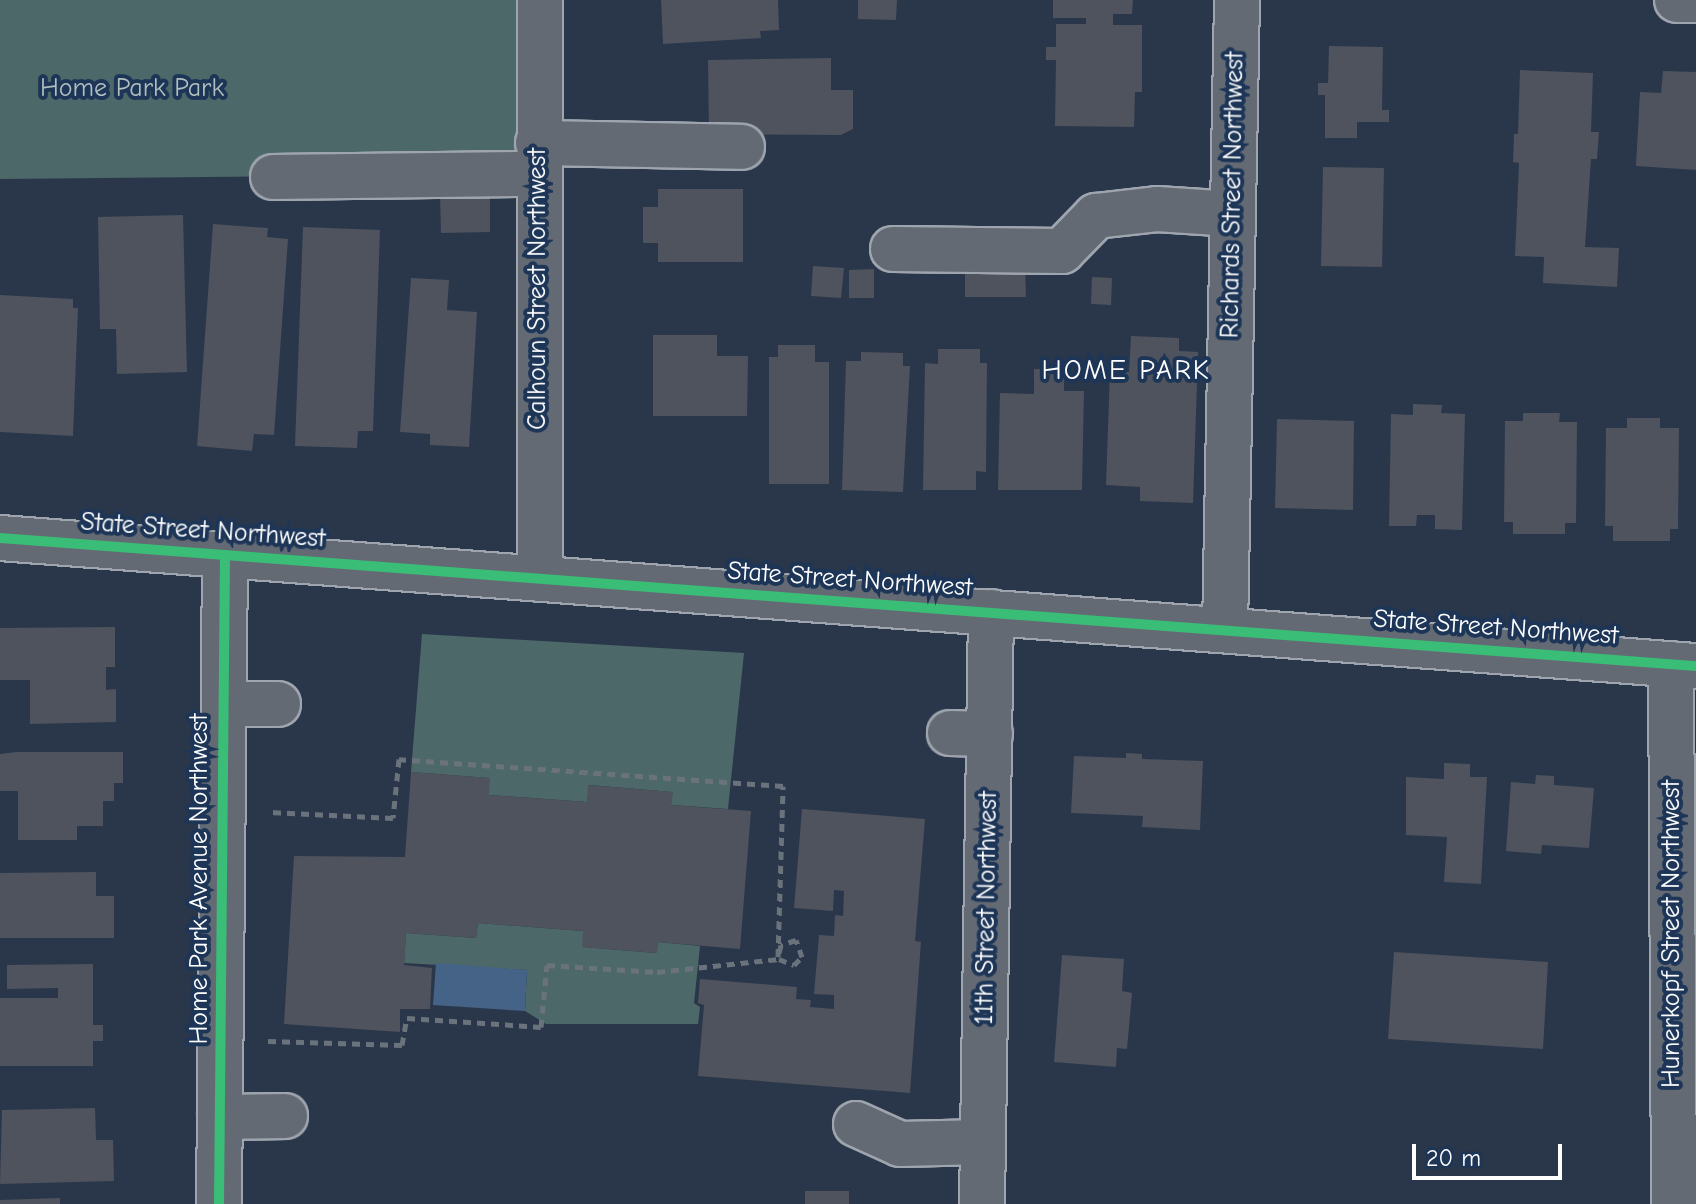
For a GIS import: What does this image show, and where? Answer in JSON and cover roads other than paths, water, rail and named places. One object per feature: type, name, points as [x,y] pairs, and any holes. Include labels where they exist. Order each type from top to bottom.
[{"type":"street","name":"Calhoun Street Northwest","points":[[540,0],[540,579]]},
{"type":"street","name":"Richards Street Northwest","points":[[1225,630],[1237,0]]},
{"type":"street","points":[[1677,0],[1696,0]]},
{"type":"street","points":[[273,177],[742,147]]},
{"type":"street","points":[[893,249],[1062,251],[1096,216],[1157,209],[1233,214]]},
{"type":"street","name":"State Street Northwest","points":[[0,538],[1684,665]]},
{"type":"street","name":"Home Park Avenue Northwest","points":[[219,1204],[225,555]]},
{"type":"street","name":"11th Street Northwest","points":[[982,1204],[983,1142],[970,734],[991,612]]},
{"type":"street","name":"Hunerkopf Street Northwest","points":[[1674,1204],[1684,665]]},
{"type":"street","points":[[224,704],[278,704]]},
{"type":"street","points":[[220,1117],[285,1116]]},
{"type":"street","points":[[856,1124],[900,1144],[983,1142]]},
{"type":"water","points":[[436,963],[527,970],[525,1011],[433,1005]]},
{"type":"district","name":"HOME PARK","points":[[1126,370]]},
{"type":"park label","name":"Home Park Park","points":[[132,89]]}]
